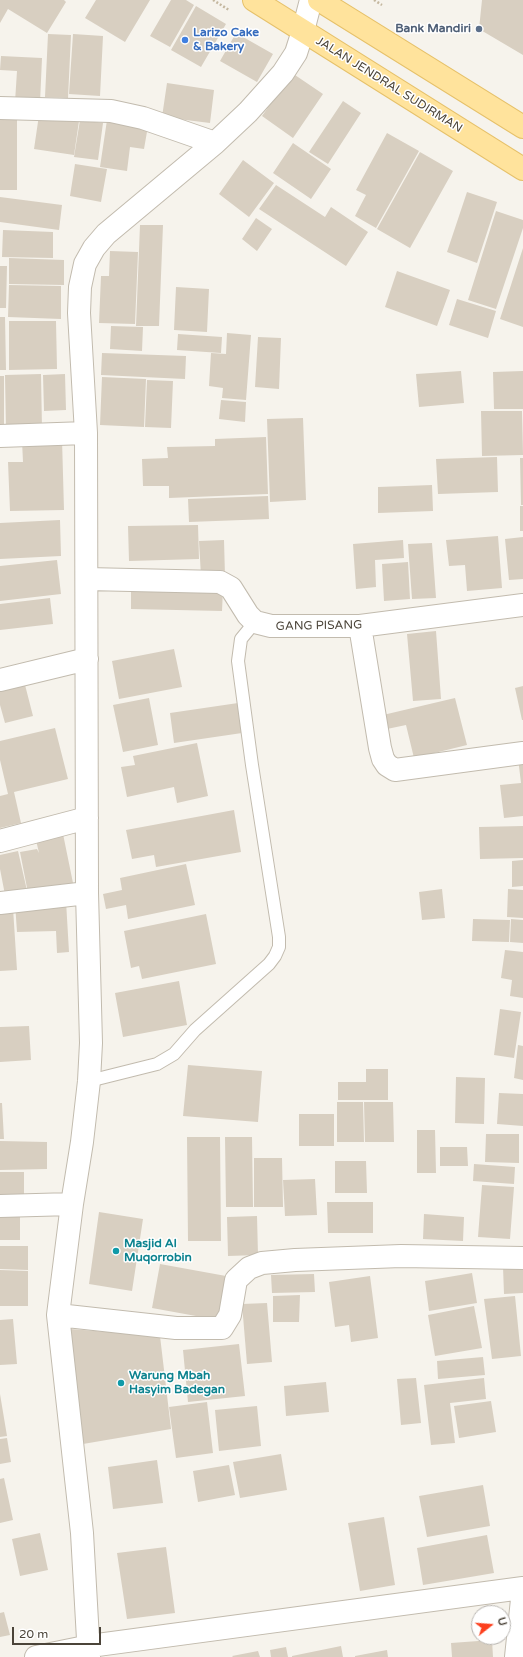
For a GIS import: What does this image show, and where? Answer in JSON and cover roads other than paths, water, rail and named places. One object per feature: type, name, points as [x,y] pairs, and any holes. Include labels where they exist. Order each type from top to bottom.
[{"type":"main road","name":"JALAN JENDRAL SUDIRMAN","points":[[254,0],[523,169]]},
{"type":"main road","points":[[319,0],[523,126]]},
{"type":"street","points":[[89,1652],[82,1533],[58,1315],[72,1204],[82,1142],[89,1081],[91,1043],[87,893],[86,433],[79,313],[80,287],[85,264],[94,248],[106,234],[215,143],[248,112],[283,73],[296,53],[311,0]]},
{"type":"street","points":[[0,108],[111,111],[143,118],[215,143]]},
{"type":"street","points":[[0,436],[86,433]]},
{"type":"street","points":[[87,579],[220,582],[231,588],[248,616],[255,622]]},
{"type":"street","name":"GANG PISANG","points":[[255,622],[271,626],[360,626],[523,605]]},
{"type":"street","points":[[360,626],[380,748],[383,759],[387,765],[395,770],[523,753]]},
{"type":"street","points":[[0,680],[87,659]]},
{"type":"street","points":[[0,841],[87,818]]},
{"type":"street","points":[[0,903],[87,893]]},
{"type":"street","points":[[0,1206],[72,1204]]},
{"type":"street","points":[[58,1315],[176,1328],[222,1328],[230,1315],[236,1280],[249,1268],[262,1263],[295,1260],[400,1256],[523,1258]]},
{"type":"street","points":[[36,1657],[89,1652],[523,1589],[516,1657]]},
{"type":"lane","points":[[89,1081],[157,1064],[174,1054],[195,1030],[269,964],[279,947],[279,937],[252,766],[238,661],[241,639],[255,622]]},
{"type":"place","name":"Bank Mandiri","points":[[479,29]]},
{"type":"place","name":"Larizo Cake & Bakery","points":[[185,40]]},
{"type":"place","name":"Masjid Al Muqorrobin","points":[[116,1251]]},
{"type":"place","name":"Warung Mbah Hasyim Badegan","points":[[121,1383]]}]
